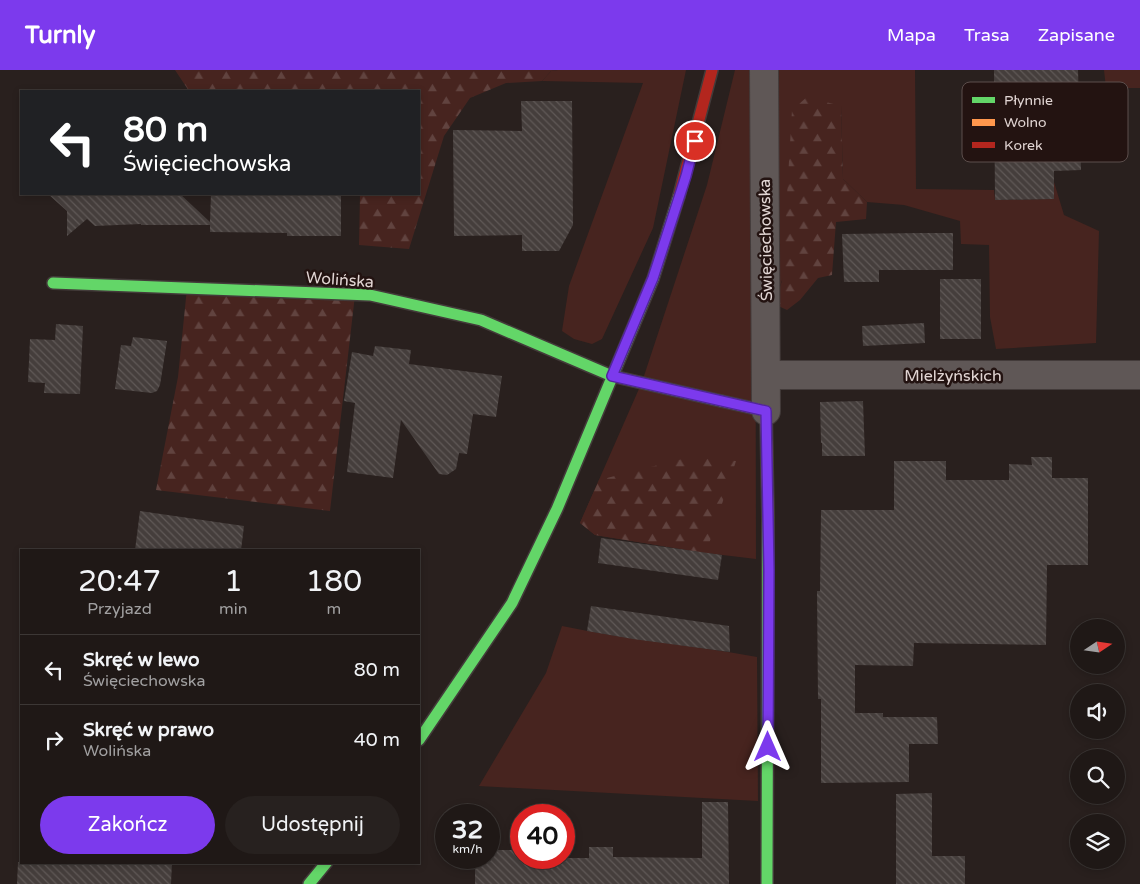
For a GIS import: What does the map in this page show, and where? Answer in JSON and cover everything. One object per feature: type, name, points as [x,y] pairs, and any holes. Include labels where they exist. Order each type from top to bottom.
[{"type":"street","points":[[420,739],[512,603],[557,509],[653,278],[686,176],[712,70]]},
{"type":"street","name":"Święciechowska","points":[[764,70],[769,570],[767,884]]},
{"type":"street","name":"Wolińska","points":[[53,283],[370,295],[481,320],[612,376]]},
{"type":"street","name":"Mielżyńskich","points":[[766,375],[1140,375]]},
{"type":"street","points":[[612,376],[766,411]]},
{"type":"street","points":[[309,884],[325,864]]},
{"type":"green space","points":[[175,70],[558,70],[551,71],[542,81],[506,83],[470,98],[444,136],[409,249],[359,245],[360,195],[420,195],[420,90],[188,90]]},
{"type":"green space","points":[[686,70],[653,228],[602,339],[592,344],[574,339],[562,331],[569,286],[643,83],[542,81],[551,71]]},
{"type":"green space","points":[[735,70],[755,70],[756,559],[595,535],[580,523],[642,382],[707,185]]},
{"type":"green space","points":[[773,70],[915,70],[916,189],[994,190],[995,200],[1054,199],[1054,182],[1064,215],[1099,231],[1096,343],[996,349],[990,317],[989,245],[961,244],[960,221],[904,205],[867,202],[843,179],[841,106],[774,304]]},
{"type":"green space","points":[[1104,70],[1140,70],[1140,88],[1128,88],[1128,82],[1105,82]]},
{"type":"green space","points":[[807,97],[841,106],[843,179],[867,202],[866,219],[836,222],[832,275],[818,278],[800,300],[787,310],[774,304],[782,281],[792,110]]},
{"type":"green space","points":[[187,288],[355,295],[330,511],[156,490],[178,377]]},
{"type":"green space","points":[[690,457],[736,461],[706,553],[595,535],[580,523],[599,480]]},
{"type":"green space","points":[[562,626],[757,657],[758,801],[479,786],[546,673]]},
{"type":"building","points":[[994,70],[1078,70],[1078,82],[994,82]]},
{"type":"building","points":[[521,101],[572,101],[573,225],[559,251],[522,251],[522,235],[454,236],[453,130],[522,131]]},
{"type":"building","points":[[995,162],[1081,162],[1081,170],[1054,171],[1054,199],[995,200]]},
{"type":"building","points":[[49,195],[181,195],[210,222],[211,195],[341,195],[341,236],[287,236],[287,233],[210,232],[210,225],[141,224],[95,226],[87,219],[67,236],[67,211]]},
{"type":"building","points":[[953,233],[953,270],[879,270],[879,282],[844,282],[842,234]]},
{"type":"building","points":[[940,279],[981,279],[981,339],[940,339]]},
{"type":"building","points":[[924,323],[925,343],[863,346],[862,326]]},
{"type":"building","points":[[56,324],[83,326],[80,394],[44,393],[45,383],[28,382],[30,339],[55,340]]},
{"type":"building","points":[[133,337],[167,341],[160,385],[157,391],[152,393],[115,389],[121,345],[131,346]]},
{"type":"building","points":[[375,346],[411,350],[409,364],[502,376],[496,417],[473,414],[467,454],[459,453],[456,469],[447,475],[439,474],[401,420],[393,478],[347,472],[355,403],[344,401],[352,352],[373,356]]},
{"type":"building","points":[[863,401],[865,456],[822,456],[820,402]]},
{"type":"building","points":[[1031,457],[1052,457],[1052,478],[1088,478],[1088,565],[1047,565],[1046,645],[914,643],[913,666],[855,665],[855,713],[883,713],[883,717],[937,717],[938,744],[909,744],[909,782],[821,783],[821,699],[818,699],[817,591],[820,591],[821,510],[894,510],[894,461],[946,461],[946,480],[1009,480],[1009,464],[1032,465]]},
{"type":"building","points":[[140,511],[244,526],[241,549],[135,549]]},
{"type":"building","points":[[601,538],[722,555],[718,580],[598,563]]},
{"type":"building","points":[[591,606],[729,626],[730,652],[587,631]]},
{"type":"building","points":[[932,793],[932,856],[965,856],[965,884],[896,884],[896,794]]},
{"type":"building","points":[[702,802],[728,802],[729,884],[475,884],[475,869],[500,869],[500,850],[510,850],[510,869],[575,869],[575,858],[589,858],[589,847],[613,847],[613,857],[702,858]]},
{"type":"building","points":[[18,862],[20,864],[172,864],[171,884],[17,884]]},
{"type":"traffic: fast","points":[[420,739],[512,603],[557,509],[653,279],[679,196]]},
{"type":"traffic: fast","points":[[53,283],[370,295],[481,320],[612,376],[721,401]]},
{"type":"traffic: fast","points":[[767,884],[768,518]]},
{"type":"traffic: fast","points":[[309,884],[325,864]]},
{"type":"traffic: slow","points":[[721,401],[766,411],[768,518]]},
{"type":"traffic: jam","points":[[679,196],[712,70]]},
{"type":"route","points":[[695,141],[686,176],[653,278],[612,376],[766,411],[769,570],[768,747]]}]
